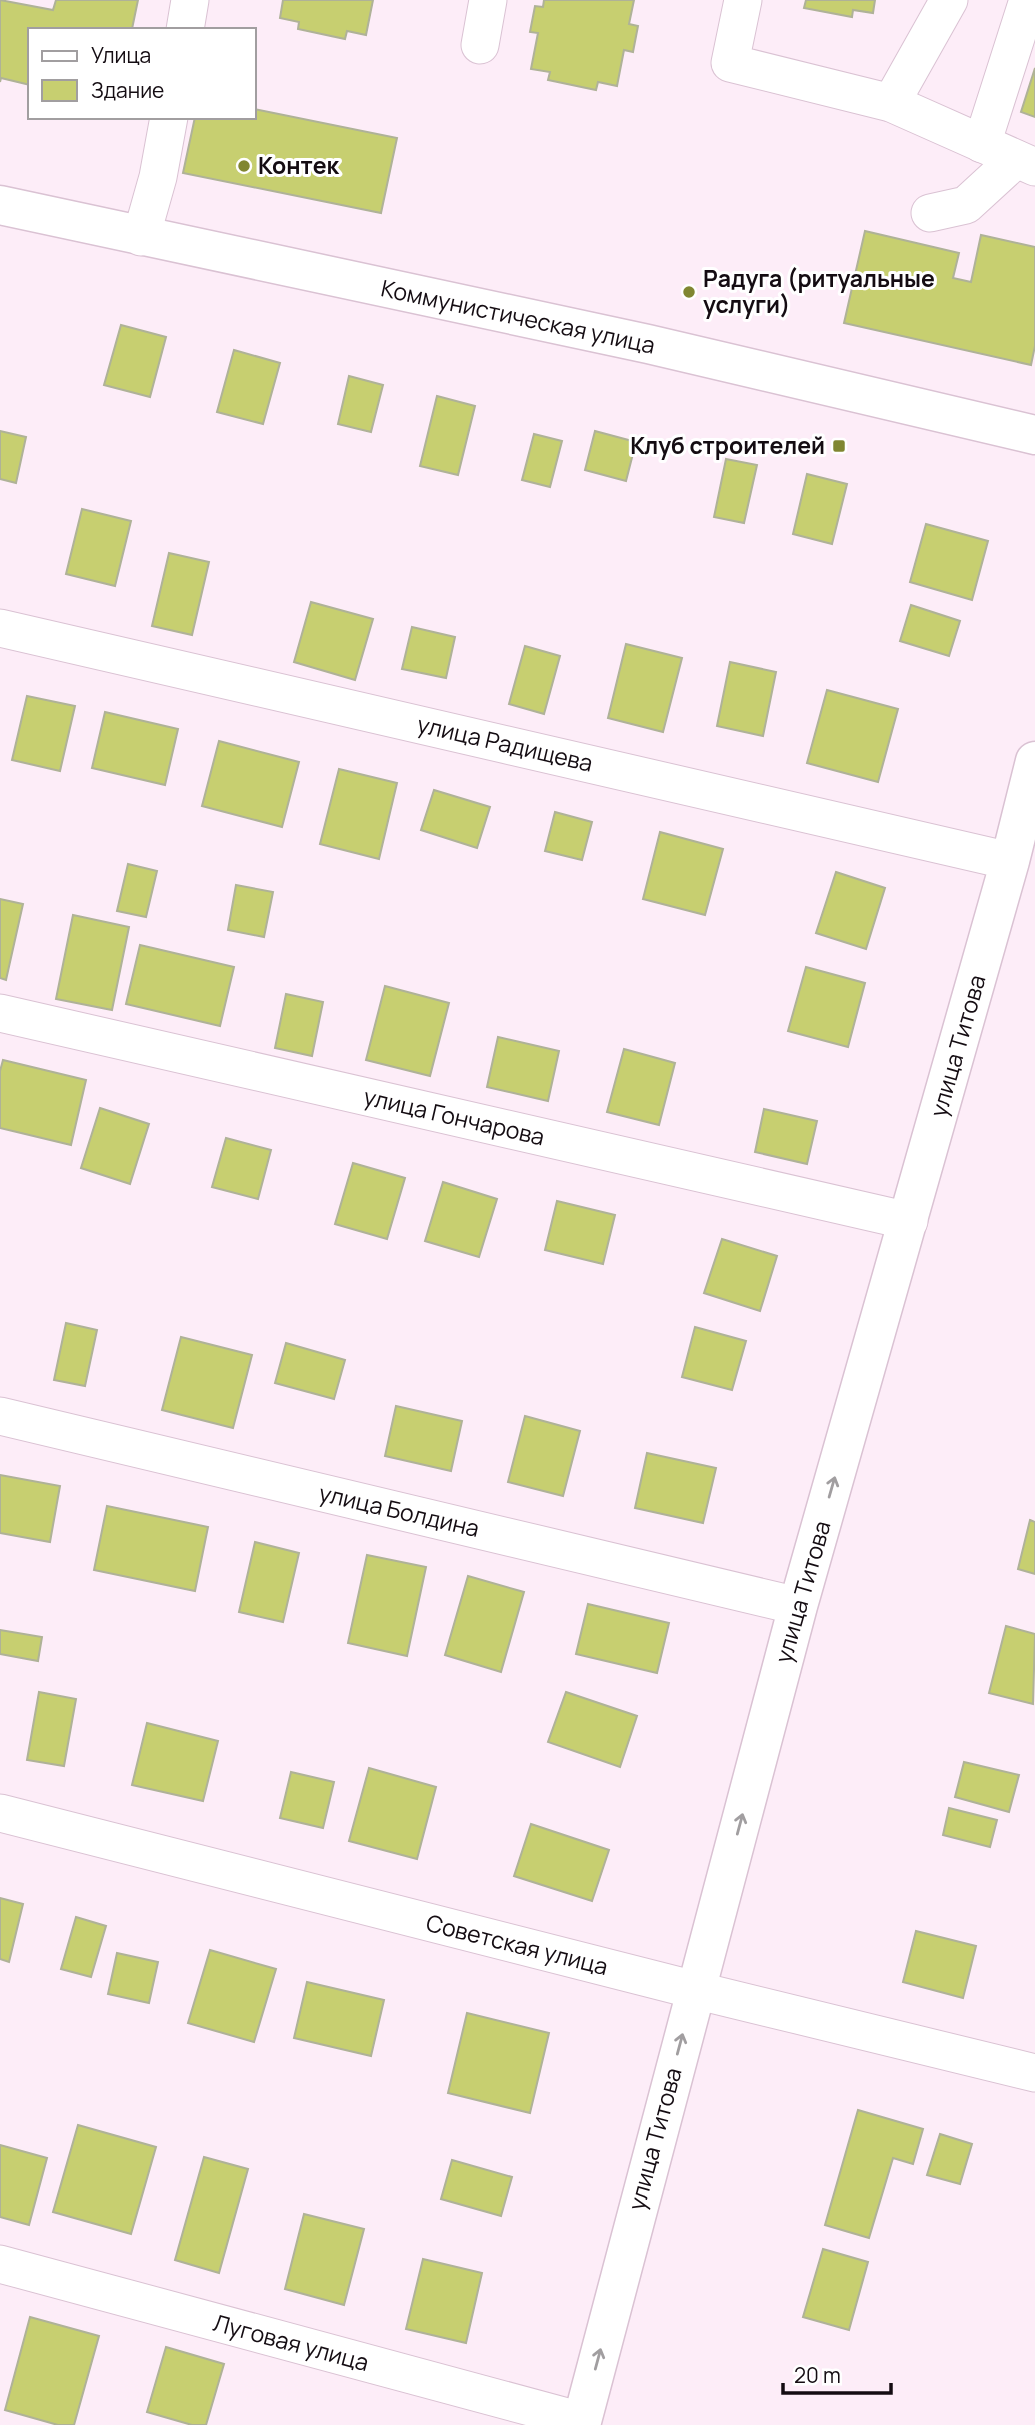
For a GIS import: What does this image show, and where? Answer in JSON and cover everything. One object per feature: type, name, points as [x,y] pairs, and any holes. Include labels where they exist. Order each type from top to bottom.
[{"type":"main road","name":"Коммунистическая улица","points":[[0,205],[648,344],[1035,435]]},
{"type":"main road","name":"улица Титова","points":[[581,2423],[799,1606],[1010,861],[1035,761]]},
{"type":"street","points":[[185,28],[190,0]]},
{"type":"street","points":[[480,45],[488,0]]},
{"type":"street","points":[[743,0],[730,64],[891,103],[1026,163]]},
{"type":"street","points":[[891,103],[949,0]]},
{"type":"street","points":[[982,144],[1028,0]]},
{"type":"street","points":[[141,237],[158,177],[169,119]]},
{"type":"street","points":[[930,212],[966,205],[1026,163]]},
{"type":"street","name":"улица Радищева","points":[[0,628],[1010,861]]},
{"type":"street","name":"улица Гончарова","points":[[0,1013],[908,1221]]},
{"type":"street","name":"улица Болдина","points":[[0,1416],[799,1606]]},
{"type":"street","name":"Советская улица","points":[[0,1813],[695,1990],[1035,2073]]},
{"type":"street","name":"Луговая улица","points":[[0,2264],[581,2423]]},
{"type":"building","points":[[0,0],[53,10],[56,0],[138,0],[132,28],[28,28],[28,85],[1,78],[0,82]]},
{"type":"building","points":[[283,0],[373,0],[366,35],[347,31],[345,39],[298,29],[299,22],[280,18]]},
{"type":"building","points":[[544,0],[634,0],[629,24],[638,26],[633,52],[624,50],[617,86],[598,82],[596,90],[548,80],[550,72],[531,69],[538,33],[530,32],[535,6],[543,7]]},
{"type":"building","points":[[806,0],[875,0],[873,13],[853,10],[852,17],[804,8]]},
{"type":"building","points":[[1035,68],[1035,117],[1021,112]]},
{"type":"building","points":[[256,109],[397,138],[381,213],[183,173],[195,119],[256,119]]},
{"type":"building","points":[[865,231],[959,253],[953,278],[971,282],[981,235],[1035,247],[1035,346],[1031,365],[844,323]]},
{"type":"building","points":[[121,325],[166,337],[150,397],[104,385]]},
{"type":"building","points":[[234,350],[280,363],[263,424],[217,412]]},
{"type":"building","points":[[349,376],[383,385],[371,432],[338,424]]},
{"type":"building","points":[[437,396],[475,406],[458,475],[420,466]]},
{"type":"building","points":[[0,431],[26,437],[16,483],[0,479]]},
{"type":"building","points":[[595,431],[636,442],[626,481],[585,470]]},
{"type":"building","points":[[534,434],[562,441],[550,487],[522,480]]},
{"type":"building","points":[[726,459],[757,465],[744,523],[714,517]]},
{"type":"building","points":[[807,474],[847,484],[832,544],[793,534]]},
{"type":"building","points":[[82,509],[131,521],[115,586],[66,574]]},
{"type":"building","points":[[926,524],[988,541],[972,600],[910,582]]},
{"type":"building","points":[[169,553],[209,562],[192,635],[152,626]]},
{"type":"building","points":[[311,602],[373,619],[355,680],[294,662]]},
{"type":"building","points":[[911,605],[960,621],[949,656],[900,641]]},
{"type":"building","points":[[412,627],[455,637],[446,678],[402,669]]},
{"type":"building","points":[[626,644],[682,658],[663,732],[608,718]]},
{"type":"building","points":[[525,646],[560,656],[544,714],[509,704]]},
{"type":"building","points":[[730,662],[776,672],[763,736],[717,726]]},
{"type":"building","points":[[827,690],[898,709],[878,782],[807,763]]},
{"type":"building","points":[[27,696],[75,706],[60,771],[12,760]]},
{"type":"building","points":[[105,712],[178,729],[165,785],[92,768]]},
{"type":"building","points":[[219,741],[299,762],[282,827],[202,806]]},
{"type":"building","points":[[339,769],[397,783],[379,859],[320,844]]},
{"type":"building","points":[[434,790],[490,807],[477,848],[421,830]]},
{"type":"building","points":[[555,812],[592,822],[582,860],[545,851]]},
{"type":"building","points":[[660,832],[723,849],[705,915],[643,899]]},
{"type":"building","points":[[128,864],[157,871],[146,917],[117,911]]},
{"type":"building","points":[[836,872],[885,888],[866,949],[816,933]]},
{"type":"building","points":[[236,885],[273,892],[264,937],[228,930]]},
{"type":"building","points":[[0,899],[23,904],[6,980],[0,978]]},
{"type":"building","points":[[73,915],[129,927],[112,1010],[56,999]]},
{"type":"building","points":[[140,945],[234,967],[220,1026],[126,1004]]},
{"type":"building","points":[[806,967],[865,983],[848,1047],[788,1031]]},
{"type":"building","points":[[385,986],[449,1003],[430,1076],[366,1060]]},
{"type":"building","points":[[286,994],[323,1002],[312,1056],[275,1048]]},
{"type":"building","points":[[498,1037],[559,1051],[548,1101],[487,1087]]},
{"type":"building","points":[[624,1049],[675,1063],[659,1125],[607,1112]]},
{"type":"building","points":[[3,1060],[86,1080],[71,1145],[0,1128],[0,1071]]},
{"type":"building","points":[[100,1108],[149,1124],[130,1184],[81,1168]]},
{"type":"building","points":[[764,1109],[817,1121],[807,1164],[755,1152]]},
{"type":"building","points":[[226,1138],[271,1150],[258,1199],[212,1187]]},
{"type":"building","points":[[353,1163],[405,1178],[387,1239],[335,1224]]},
{"type":"building","points":[[443,1182],[497,1199],[479,1257],[425,1241]]},
{"type":"building","points":[[557,1201],[615,1215],[603,1264],[545,1250]]},
{"type":"building","points":[[722,1239],[777,1256],[760,1311],[704,1293]]},
{"type":"building","points":[[66,1323],[97,1330],[85,1386],[54,1380]]},
{"type":"building","points":[[695,1327],[746,1341],[732,1390],[682,1377]]},
{"type":"building","points":[[181,1337],[252,1355],[233,1428],[162,1410]]},
{"type":"building","points":[[286,1343],[345,1360],[334,1399],[275,1383]]},
{"type":"building","points":[[396,1406],[462,1421],[451,1471],[385,1456]]},
{"type":"building","points":[[525,1416],[580,1431],[563,1496],[508,1482]]},
{"type":"building","points":[[647,1453],[716,1468],[703,1523],[635,1508]]},
{"type":"building","points":[[0,1475],[60,1486],[50,1542],[0,1533]]},
{"type":"building","points":[[107,1506],[208,1527],[195,1591],[94,1570]]},
{"type":"building","points":[[1030,1520],[1035,1522],[1035,1574],[1018,1569]]},
{"type":"building","points":[[255,1542],[299,1553],[283,1622],[239,1612]]},
{"type":"building","points":[[367,1555],[426,1567],[407,1656],[348,1643]]},
{"type":"building","points":[[468,1576],[524,1592],[501,1672],[445,1655]]},
{"type":"building","points":[[588,1604],[669,1623],[657,1673],[576,1654]]},
{"type":"building","points":[[1006,1626],[1035,1634],[1033,1704],[989,1693]]},
{"type":"building","points":[[0,1630],[42,1637],[38,1661],[0,1654]]},
{"type":"building","points":[[39,1692],[76,1699],[64,1766],[27,1760]]},
{"type":"building","points":[[566,1692],[637,1716],[620,1767],[548,1742]]},
{"type":"building","points":[[147,1723],[218,1741],[203,1801],[132,1785]]},
{"type":"building","points":[[964,1762],[1019,1775],[1009,1812],[955,1797]]},
{"type":"building","points":[[369,1768],[436,1787],[417,1859],[349,1841]]},
{"type":"building","points":[[291,1772],[334,1782],[323,1828],[280,1818]]},
{"type":"building","points":[[949,1808],[997,1820],[990,1847],[943,1835]]},
{"type":"building","points":[[531,1824],[609,1850],[592,1901],[514,1876]]},
{"type":"building","points":[[0,1898],[23,1904],[9,1962],[0,1959]]},
{"type":"building","points":[[76,1917],[106,1926],[91,1977],[61,1969]]},
{"type":"building","points":[[916,1931],[976,1946],[963,1998],[903,1982]]},
{"type":"building","points":[[210,1950],[276,1969],[254,2042],[188,2023]]},
{"type":"building","points":[[117,1953],[158,1962],[149,2003],[108,1994]]},
{"type":"building","points":[[307,1982],[384,2000],[371,2056],[294,2038]]},
{"type":"building","points":[[467,2013],[549,2033],[530,2113],[448,2093]]},
{"type":"building","points":[[858,2110],[923,2129],[913,2164],[893,2158],[869,2238],[825,2225]]},
{"type":"building","points":[[78,2125],[156,2147],[131,2234],[53,2212]]},
{"type":"building","points":[[940,2134],[972,2144],[960,2184],[927,2175]]},
{"type":"building","points":[[0,2145],[47,2158],[29,2225],[0,2217]]},
{"type":"building","points":[[204,2157],[248,2169],[219,2273],[175,2260]]},
{"type":"building","points":[[452,2160],[512,2177],[501,2216],[441,2199]]},
{"type":"building","points":[[304,2214],[364,2229],[344,2305],[285,2289]]},
{"type":"building","points":[[823,2249],[868,2262],[849,2330],[803,2317]]},
{"type":"building","points":[[423,2259],[482,2273],[466,2343],[406,2329]]},
{"type":"building","points":[[30,2317],[99,2336],[74,2425],[58,2425],[5,2410]]},
{"type":"building","points":[[166,2347],[224,2364],[206,2425],[192,2425],[147,2412]]},
{"type":"place","name":"Контек","points":[[244,166]]},
{"type":"place","name":"Радуга (ритуальные услуги)","points":[[689,292]]},
{"type":"place","name":"Клуб строителей","points":[[839,446]]}]
